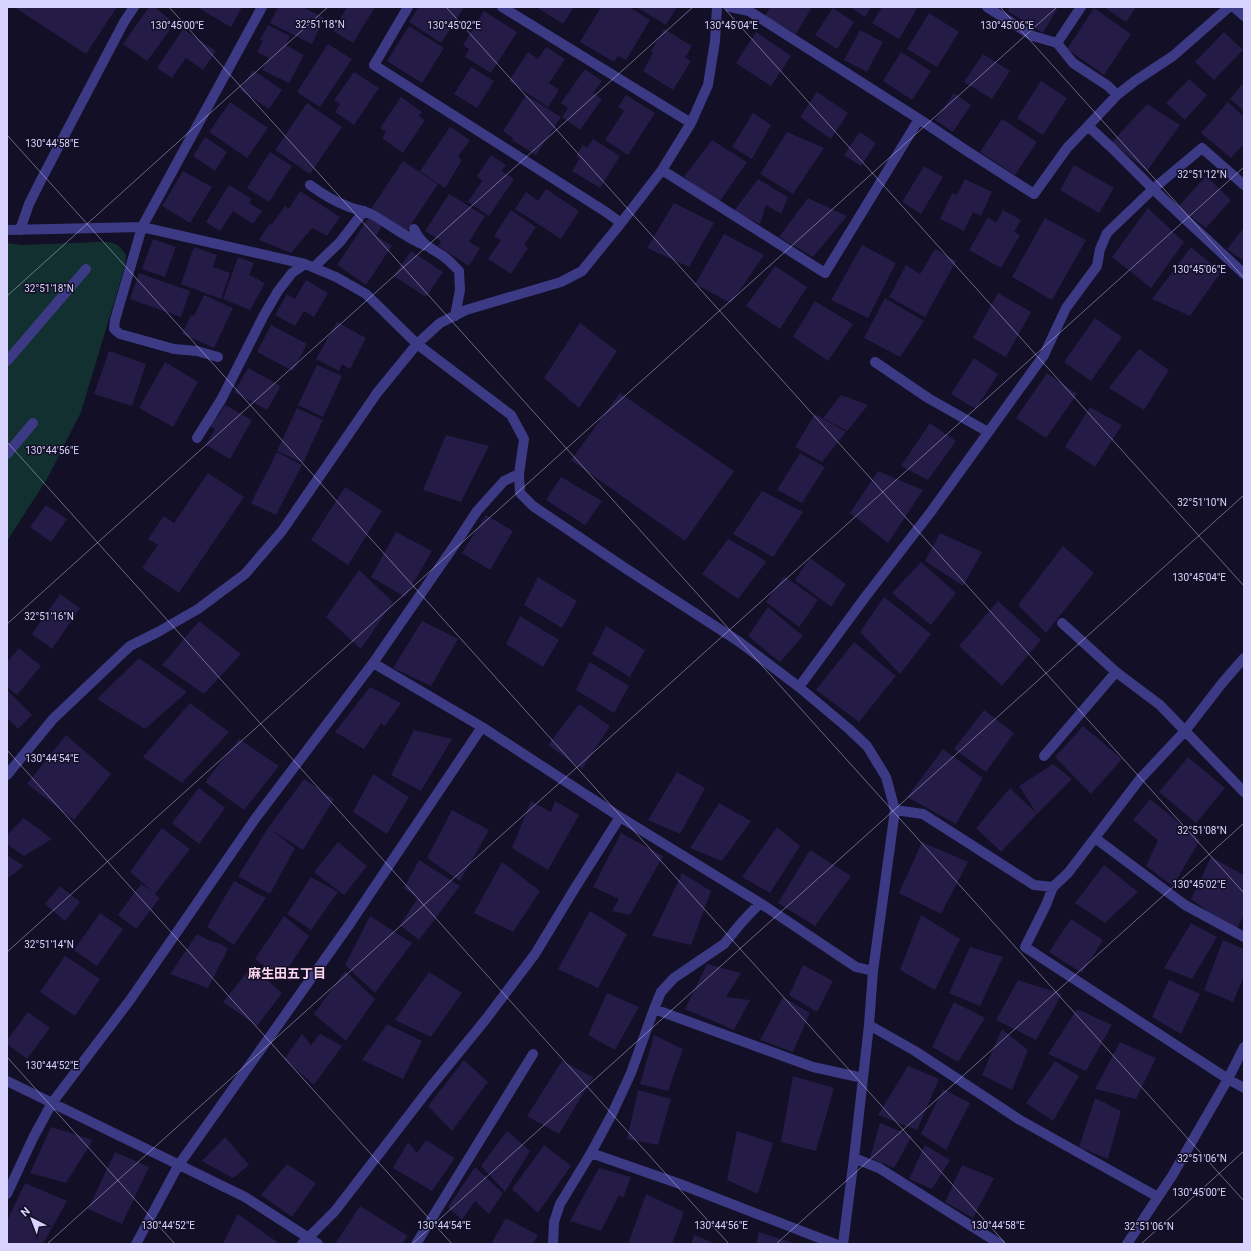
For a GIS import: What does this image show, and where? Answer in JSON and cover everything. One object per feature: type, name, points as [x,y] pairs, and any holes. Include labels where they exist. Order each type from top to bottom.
[{"type":"street","points":[[20,230],[29,204],[41,180],[124,22],[134,7]]},
{"type":"street","points":[[218,357],[197,351],[174,349],[120,334],[114,329],[115,320],[142,227],[262,7]]},
{"type":"street","points":[[408,7],[374,65],[621,223]]},
{"type":"street","points":[[502,7],[691,123]]},
{"type":"street","points":[[7,775],[53,719],[130,646],[198,609],[245,574],[282,531],[377,393],[417,344],[440,323],[466,310],[561,282],[582,271],[662,170],[691,123],[708,85],[715,41],[716,7]]},
{"type":"street","points":[[730,7],[748,11],[1034,194],[1067,148],[1117,95],[1135,81],[1173,56],[1228,7]]},
{"type":"street","points":[[987,7],[1033,36],[1057,43],[1073,63],[1108,86],[1117,95]]},
{"type":"street","points":[[1057,43],[1081,7]]},
{"type":"street","points":[[1234,7],[1244,16]]},
{"type":"street","points":[[662,170],[825,272],[919,119]]},
{"type":"street","points":[[1088,126],[1244,274]]},
{"type":"street","points":[[799,686],[930,513],[1044,355],[1066,308],[1097,266],[1100,249],[1107,233],[1153,189],[1202,148],[1244,185]]},
{"type":"street","points":[[310,185],[320,193],[348,207],[373,215],[411,240],[426,246],[444,257],[459,271],[460,290],[455,316]]},
{"type":"street","points":[[197,438],[221,400],[264,315],[278,291],[292,273],[310,266],[340,242],[364,211]]},
{"type":"street","points":[[7,230],[142,227],[310,266],[336,277],[366,294],[417,344],[511,415],[524,439],[520,474],[520,493],[533,506],[738,641],[799,686],[867,746],[886,777],[894,810],[873,971],[863,1078],[843,1244]]},
{"type":"street","points":[[414,229],[418,238],[426,246]]},
{"type":"street","points":[[7,361],[86,269]]},
{"type":"street","points":[[875,362],[928,398],[988,432]]},
{"type":"street","points":[[7,454],[33,423]]},
{"type":"street","points":[[7,1194],[52,1103],[130,1000],[255,819],[374,663],[477,511],[504,481],[520,474]]},
{"type":"street","points":[[1062,623],[1116,672],[1160,705],[1244,792]]},
{"type":"street","points":[[1244,658],[1185,731],[1140,779],[1068,873],[1053,887],[1046,905],[1025,947],[1244,1088]]},
{"type":"street","points":[[374,663],[482,727],[620,817],[760,903],[856,967],[873,971]]},
{"type":"street","points":[[1044,756],[1116,672]]},
{"type":"street","points":[[136,1244],[178,1166],[349,925],[482,727]]},
{"type":"street","points":[[894,810],[923,814],[1034,885],[1053,887]]},
{"type":"street","points":[[305,1241],[335,1211],[429,1089],[486,1019],[535,954],[620,817]]},
{"type":"street","points":[[1094,838],[1185,905],[1244,937]]},
{"type":"street","points":[[553,1244],[554,1222],[560,1204],[591,1153],[612,1114],[631,1073],[661,992],[674,978],[724,944],[760,903]]},
{"type":"street","points":[[654,1009],[813,1067],[863,1078]]},
{"type":"street","points":[[868,1025],[915,1051],[1020,1120],[1158,1197]]},
{"type":"street","points":[[1128,1244],[1172,1176],[1228,1079],[1244,1047]]},
{"type":"street","points":[[416,1244],[533,1054]]},
{"type":"street","points":[[7,1081],[245,1198],[305,1241],[318,1244]]},
{"type":"street","points":[[591,1153],[680,1184],[834,1244]]},
{"type":"street","points":[[854,1158],[879,1168],[1000,1244]]},
{"type":"green space","points":[[98,242],[111,243],[120,247],[126,255],[125,266],[81,412],[47,479],[7,541],[7,243],[22,245]]},
{"type":"building","points":[[14,7],[117,7],[86,54]]},
{"type":"building","points":[[149,7],[154,7],[175,23],[147,61],[123,44]]},
{"type":"building","points":[[201,7],[242,7],[231,27],[200,9]]},
{"type":"building","points":[[278,7],[303,7],[324,18],[312,44],[270,23]]},
{"type":"building","points":[[347,7],[375,7],[353,43],[333,31]]},
{"type":"building","points":[[419,7],[464,7],[441,43],[409,22]]},
{"type":"building","points":[[536,7],[574,7],[563,24]]},
{"type":"building","points":[[601,7],[629,7],[650,20],[626,60],[618,56],[614,62],[580,42]]},
{"type":"building","points":[[636,7],[677,7],[666,25]]},
{"type":"building","points":[[770,7],[812,7],[796,34],[765,16]]},
{"type":"building","points":[[850,7],[871,7],[865,17]]},
{"type":"building","points":[[882,7],[918,7],[899,39],[872,23]]},
{"type":"building","points":[[1010,7],[1058,7],[1043,33],[1007,11]]},
{"type":"building","points":[[1104,7],[1136,7],[1126,22]]},
{"type":"building","points":[[833,8],[854,22],[837,49],[815,35]]},
{"type":"building","points":[[1094,8],[1131,34],[1104,75],[1067,49]]},
{"type":"building","points":[[484,11],[517,32],[491,73],[465,57],[469,49],[463,45]]},
{"type":"building","points":[[929,13],[959,32],[937,67],[907,49]]},
{"type":"building","points":[[268,25],[290,36],[286,45],[304,55],[289,83],[262,70],[269,58],[257,52],[263,41],[260,40]]},
{"type":"building","points":[[409,26],[444,48],[422,83],[387,61]]},
{"type":"building","points":[[183,29],[216,51],[203,70],[186,58],[172,78],[157,68]]},
{"type":"building","points":[[664,29],[692,46],[685,58],[691,61],[673,90],[643,71],[653,53],[651,51]]},
{"type":"building","points":[[860,30],[883,42],[867,72],[844,60]]},
{"type":"building","points":[[756,32],[791,56],[771,86],[736,63]]},
{"type":"building","points":[[1224,32],[1243,50],[1214,80],[1195,62]]},
{"type":"building","points":[[328,44],[352,59],[320,107],[297,92]]},
{"type":"building","points":[[546,47],[565,59],[549,83],[559,90],[548,107],[509,81],[528,52],[538,59]]},
{"type":"building","points":[[901,52],[931,71],[912,100],[883,81]]},
{"type":"building","points":[[983,54],[1010,71],[992,99],[964,82]]},
{"type":"building","points":[[471,67],[494,81],[477,108],[454,94]]},
{"type":"building","points":[[585,69],[602,81],[593,93],[602,99],[580,130],[562,117],[568,108],[561,103]]},
{"type":"building","points":[[253,70],[282,90],[269,109],[240,90]]},
{"type":"building","points":[[354,72],[379,88],[354,125],[335,112],[340,104],[334,100]]},
{"type":"building","points":[[1189,79],[1207,95],[1185,120],[1166,103]]},
{"type":"building","points":[[1041,81],[1067,98],[1043,135],[1017,118]]},
{"type":"building","points":[[1244,82],[1244,111],[1230,99]]},
{"type":"building","points":[[817,92],[848,113],[831,139],[800,117]]},
{"type":"building","points":[[954,93],[971,105],[953,132],[935,120]]},
{"type":"building","points":[[526,95],[561,117],[536,155],[512,140],[513,138],[503,131]]},
{"type":"building","points":[[626,95],[655,113],[628,155],[605,140],[624,111],[618,107]]},
{"type":"building","points":[[401,97],[422,112],[419,116],[425,120],[403,153],[382,138],[386,132],[380,128]]},
{"type":"building","points":[[230,102],[268,128],[247,158],[209,132]]},
{"type":"building","points":[[1228,102],[1244,117],[1244,144],[1231,158],[1201,133]]},
{"type":"building","points":[[307,103],[342,127],[310,174],[275,150]]},
{"type":"building","points":[[1147,104],[1180,125],[1147,171],[1112,142]]},
{"type":"building","points":[[753,113],[771,125],[752,159],[732,147]]},
{"type":"building","points":[[1002,119],[1037,142],[1015,175],[980,152]]},
{"type":"building","points":[[450,127],[470,140],[458,157],[462,160],[445,188],[420,171]]},
{"type":"building","points":[[787,132],[824,148],[793,194],[760,174]]},
{"type":"building","points":[[860,132],[876,143],[861,166],[844,155]]},
{"type":"building","points":[[205,137],[227,152],[215,171],[193,156]]},
{"type":"building","points":[[593,139],[620,156],[600,188],[572,171],[580,158],[576,156],[583,145],[587,148]]},
{"type":"building","points":[[712,140],[747,162],[718,204],[684,177]]},
{"type":"building","points":[[270,152],[292,166],[269,202],[247,188]]},
{"type":"building","points":[[491,155],[506,165],[502,171],[514,179],[489,216],[468,202],[482,181],[477,176]]},
{"type":"building","points":[[403,161],[438,184],[406,232],[371,209]]},
{"type":"building","points":[[1074,165],[1114,188],[1099,213],[1060,190]]},
{"type":"building","points":[[924,166],[943,177],[921,214],[902,202]]},
{"type":"building","points":[[183,171],[212,187],[190,223],[162,206]]},
{"type":"building","points":[[1206,176],[1231,200],[1206,228],[1178,207]]},
{"type":"building","points":[[758,179],[788,197],[781,214],[766,205],[760,224],[734,211]]},
{"type":"building","points":[[965,179],[992,192],[981,216],[973,212],[964,231],[940,219],[952,193],[957,195]]},
{"type":"building","points":[[229,185],[252,199],[249,203],[262,211],[253,224],[233,211],[220,231],[206,222]]},
{"type":"building","points":[[546,189],[579,211],[561,239],[515,209],[526,192],[538,201]]},
{"type":"building","points":[[300,191],[340,217],[327,236],[312,228],[291,253],[259,240],[270,223],[272,224],[285,206],[289,209]]},
{"type":"building","points":[[449,194],[485,216],[469,242],[480,248],[469,266],[438,246],[441,241],[425,231]]},
{"type":"building","points":[[808,198],[847,216],[813,257],[779,237]]},
{"type":"building","points":[[674,203],[714,223],[689,267],[647,248]]},
{"type":"building","points":[[1148,208],[1184,242],[1151,288],[1112,257]]},
{"type":"building","points":[[511,210],[536,227],[524,245],[528,248],[511,274],[488,259],[501,240],[494,236]]},
{"type":"building","points":[[1003,210],[1021,220],[1014,232],[1020,235],[1001,268],[969,250],[988,217],[996,223]]},
{"type":"building","points":[[369,217],[382,226],[376,236],[392,246],[366,285],[337,265]]},
{"type":"building","points":[[1045,218],[1086,240],[1052,300],[1012,277]]},
{"type":"building","points":[[1244,228],[1244,261],[1227,249]]},
{"type":"building","points":[[724,234],[764,255],[731,303],[695,284]]},
{"type":"building","points":[[153,239],[176,247],[165,277],[142,269]]},
{"type":"building","points":[[862,245],[896,263],[868,318],[831,300]]},
{"type":"building","points":[[194,247],[217,255],[213,267],[230,273],[221,299],[181,284]]},
{"type":"building","points":[[1191,247],[1221,272],[1190,316],[1152,299]]},
{"type":"building","points":[[935,249],[956,261],[925,317],[889,297],[906,265],[920,274]]},
{"type":"building","points":[[411,251],[443,272],[426,297],[394,276]]},
{"type":"building","points":[[238,257],[254,263],[249,275],[265,283],[250,310],[223,299]]},
{"type":"building","points":[[775,266],[807,287],[780,329],[746,306]]},
{"type":"building","points":[[139,273],[190,291],[181,317],[130,299]]},
{"type":"building","points":[[306,280],[328,293],[314,317],[304,311],[295,326],[275,315],[287,294],[295,299]]},
{"type":"building","points":[[998,293],[1031,312],[1006,357],[973,338]]},
{"type":"building","points":[[204,295],[233,308],[214,348],[182,334],[191,315],[194,316]]},
{"type":"building","points":[[885,298],[924,321],[900,357],[864,338]]},
{"type":"building","points":[[815,301],[853,324],[828,361],[793,337]]},
{"type":"building","points":[[1095,318],[1122,337],[1091,381],[1064,362]]},
{"type":"building","points":[[337,322],[366,338],[350,369],[342,364],[339,371],[316,359]]},
{"type":"building","points":[[580,323],[617,351],[579,408],[544,378]]},
{"type":"building","points":[[271,325],[307,344],[293,371],[257,352]]},
{"type":"building","points":[[1139,349],[1169,370],[1144,410],[1109,388]]},
{"type":"building","points":[[109,351],[146,364],[132,406],[94,394]]},
{"type":"building","points":[[974,358],[998,374],[976,409],[951,394]]},
{"type":"building","points":[[165,362],[198,382],[173,427],[139,408]]},
{"type":"building","points":[[317,365],[342,376],[323,417],[298,405]]},
{"type":"building","points":[[248,368],[281,386],[267,410],[234,392]]},
{"type":"building","points":[[1047,373],[1077,394],[1046,438],[1016,418]]},
{"type":"building","points":[[620,393],[734,471],[685,541],[571,460]]},
{"type":"building","points":[[841,395],[868,405],[847,431],[823,418]]},
{"type":"building","points":[[225,405],[252,420],[230,459],[206,445],[215,429],[208,425],[213,416],[217,418]]},
{"type":"building","points":[[1090,407],[1122,425],[1095,467],[1065,447]]},
{"type":"building","points":[[297,408],[323,420],[303,463],[277,451]]},
{"type":"building","points":[[815,414],[846,432],[822,462],[795,447]]},
{"type":"building","points":[[930,423],[956,441],[928,480],[901,466]]},
{"type":"building","points":[[446,435],[489,446],[461,502],[423,490]]},
{"type":"building","points":[[277,452],[302,465],[276,515],[251,503]]},
{"type":"building","points":[[800,453],[825,467],[802,503],[777,490]]},
{"type":"building","points":[[878,471],[923,490],[888,543],[850,513]]},
{"type":"building","points":[[208,473],[244,497],[179,593],[142,568],[158,545],[148,539],[164,516],[174,523]]},
{"type":"building","points":[[561,477],[602,501],[585,525],[546,500]]},
{"type":"building","points":[[345,487],[382,511],[348,565],[311,540]]},
{"type":"building","points":[[762,491],[803,512],[773,557],[733,534]]},
{"type":"building","points":[[46,505],[67,519],[51,542],[30,527]]},
{"type":"building","points":[[486,515],[513,531],[490,570],[462,553]]},
{"type":"building","points":[[396,532],[432,551],[405,597],[371,577]]},
{"type":"building","points":[[940,533],[982,552],[963,586],[925,561]]},
{"type":"building","points":[[728,539],[766,562],[738,599],[702,574]]},
{"type":"building","points":[[1063,546],[1094,573],[1046,633],[1018,605]]},
{"type":"building","points":[[810,558],[846,584],[831,607],[795,580]]},
{"type":"building","points":[[921,562],[956,593],[931,625],[892,593]]},
{"type":"building","points":[[359,570],[393,602],[361,649],[326,617]]},
{"type":"building","points":[[784,576],[818,600],[799,627],[766,602]]},
{"type":"building","points":[[538,577],[577,601],[562,628],[524,605]]},
{"type":"building","points":[[60,594],[80,608],[52,649],[32,634]]},
{"type":"building","points":[[884,597],[931,634],[900,674],[860,632]]},
{"type":"building","points":[[998,601],[1041,640],[1002,686],[959,646]]},
{"type":"building","points":[[768,607],[803,636],[780,662],[748,636]]},
{"type":"building","points":[[520,616],[559,640],[543,667],[506,644]]},
{"type":"building","points":[[199,621],[241,654],[204,694],[162,665]]},
{"type":"building","points":[[422,621],[458,639],[431,686],[393,668]]},
{"type":"building","points":[[606,626],[645,650],[630,677],[592,654]]},
{"type":"building","points":[[854,642],[896,676],[859,722],[816,690]]},
{"type":"building","points":[[19,648],[41,666],[17,695],[7,687],[7,662]]},
{"type":"building","points":[[139,658],[187,692],[145,729],[97,699]]},
{"type":"building","points":[[590,662],[629,686],[614,713],[576,690]]},
{"type":"building","points":[[370,687],[401,703],[385,726],[381,723],[364,749],[335,732]]},
{"type":"building","points":[[7,690],[32,715],[18,729],[7,718]]},
{"type":"building","points":[[190,703],[229,732],[182,783],[143,757]]},
{"type":"building","points":[[579,704],[610,726],[582,769],[548,745]]},
{"type":"building","points":[[984,710],[1014,733],[986,772],[954,749]]},
{"type":"building","points":[[1083,726],[1122,759],[1091,794],[1055,757]]},
{"type":"building","points":[[414,730],[452,739],[421,791],[391,775]]},
{"type":"building","points":[[66,735],[111,774],[74,820],[27,784]]},
{"type":"building","points":[[239,739],[279,766],[244,810],[205,782]]},
{"type":"building","points":[[943,749],[983,778],[956,824],[907,797]]},
{"type":"building","points":[[1188,757],[1225,788],[1196,823],[1159,792]]},
{"type":"building","points":[[1053,764],[1072,779],[1037,814],[1019,786]]},
{"type":"building","points":[[677,772],[705,788],[680,834],[648,820]]},
{"type":"building","points":[[373,774],[409,797],[387,834],[353,812]]},
{"type":"building","points":[[304,779],[334,799],[303,850],[271,830],[295,848],[270,894],[238,876],[268,828]]},
{"type":"building","points":[[199,788],[225,808],[199,844],[172,823]]},
{"type":"building","points":[[1010,788],[1037,814],[1001,852],[976,828]]},
{"type":"building","points":[[1150,799],[1200,840],[1173,886],[1146,866],[1158,840],[1133,820]]},
{"type":"building","points":[[531,801],[551,812],[555,801],[579,815],[548,870],[512,848]]},
{"type":"building","points":[[719,803],[751,821],[722,861],[690,848]]},
{"type":"building","points":[[452,810],[489,830],[460,881],[427,858]]},
{"type":"building","points":[[24,818],[52,839],[24,856],[7,844],[7,835]]},
{"type":"building","points":[[777,827],[800,846],[770,893],[742,877]]},
{"type":"building","points":[[162,828],[190,849],[155,894],[160,898],[136,929],[118,915],[141,884],[153,892],[130,872]]},
{"type":"building","points":[[621,833],[663,856],[630,915],[612,911],[619,899],[593,887]]},
{"type":"building","points":[[338,842],[367,866],[344,895],[314,872]]},
{"type":"building","points":[[922,842],[968,862],[941,914],[899,893]]},
{"type":"building","points":[[810,850],[851,876],[815,926],[778,903]]},
{"type":"building","points":[[7,855],[24,866],[7,879]]},
{"type":"building","points":[[1211,857],[1244,875],[1244,915],[1235,932],[1191,899]]},
{"type":"building","points":[[419,860],[460,886],[419,940],[400,925],[418,898],[404,888]]},
{"type":"building","points":[[502,862],[540,891],[513,932],[474,913]]},
{"type":"building","points":[[1104,865],[1138,892],[1105,923],[1075,903]]},
{"type":"building","points":[[682,873],[711,891],[691,945],[652,936]]},
{"type":"building","points":[[311,877],[338,892],[311,930],[287,914]]},
{"type":"building","points":[[234,881],[266,898],[234,945],[207,927]]},
{"type":"building","points":[[60,886],[80,902],[65,921],[45,904]]},
{"type":"building","points":[[590,911],[627,934],[598,988],[558,969]]},
{"type":"building","points":[[100,913],[123,929],[97,966],[74,950]]},
{"type":"building","points":[[921,915],[960,939],[935,990],[900,970]]},
{"type":"building","points":[[284,916],[309,936],[281,979],[255,959]]},
{"type":"building","points":[[370,916],[412,943],[375,993],[345,965]]},
{"type":"building","points":[[1071,919],[1103,940],[1082,973],[1049,952]]},
{"type":"building","points":[[1191,923],[1217,937],[1192,979],[1164,968]]},
{"type":"building","points":[[197,934],[210,941],[221,944],[228,949],[208,988],[170,974]]},
{"type":"building","points":[[1223,940],[1244,949],[1244,976],[1233,1002],[1204,990]]},
{"type":"building","points":[[970,947],[1003,957],[980,1006],[949,993]]},
{"type":"building","points":[[65,956],[100,979],[75,1016],[40,992]]},
{"type":"building","points":[[707,964],[741,973],[726,997],[750,1000],[734,1030],[685,1009]]},
{"type":"building","points":[[803,965],[833,981],[817,1012],[789,995]]},
{"type":"building","points":[[252,966],[282,993],[257,1026],[223,1002]]},
{"type":"building","points":[[345,971],[375,999],[346,1041],[314,1014]]},
{"type":"building","points":[[429,972],[462,993],[431,1037],[395,1020]]},
{"type":"building","points":[[1018,980],[1062,994],[1036,1040],[996,1020]]},
{"type":"building","points":[[1169,980],[1200,994],[1181,1034],[1152,1017]]},
{"type":"building","points":[[607,993],[639,1007],[615,1050],[588,1035]]},
{"type":"building","points":[[783,997],[810,1013],[793,1052],[760,1040]]},
{"type":"building","points":[[954,1002],[985,1018],[958,1062],[932,1047]]},
{"type":"building","points":[[1077,1009],[1112,1025],[1086,1071],[1048,1054]]},
{"type":"building","points":[[28,1012],[50,1028],[27,1059],[7,1044],[7,1040]]},
{"type":"building","points":[[387,1024],[422,1041],[403,1079],[362,1060]]},
{"type":"building","points":[[1002,1029],[1028,1050],[1012,1090],[982,1075]]},
{"type":"building","points":[[302,1034],[311,1045],[320,1034],[342,1046],[314,1085],[284,1059]]},
{"type":"building","points":[[654,1035],[683,1049],[668,1091],[640,1084]]},
{"type":"building","points":[[1120,1042],[1156,1058],[1136,1099],[1095,1089]]},
{"type":"building","points":[[464,1060],[488,1082],[452,1131],[428,1106]]},
{"type":"building","points":[[562,1061],[593,1077],[559,1134],[527,1116]]},
{"type":"building","points":[[1055,1061],[1079,1076],[1053,1121],[1026,1103]]},
{"type":"building","points":[[908,1066],[939,1079],[917,1130],[878,1115]]},
{"type":"building","points":[[793,1076],[834,1088],[816,1151],[781,1142]]},
{"type":"building","points":[[943,1089],[970,1103],[946,1150],[921,1134]]},
{"type":"building","points":[[638,1090],[671,1099],[658,1145],[627,1139]]},
{"type":"building","points":[[1095,1098],[1121,1111],[1108,1159],[1079,1147]]},
{"type":"building","points":[[880,1123],[912,1136],[894,1168],[870,1158]]},
{"type":"building","points":[[51,1127],[93,1140],[66,1183],[30,1173]]},
{"type":"building","points":[[507,1131],[530,1151],[505,1192],[481,1166]]},
{"type":"building","points":[[737,1131],[773,1143],[758,1194],[727,1180]]},
{"type":"building","points":[[225,1137],[249,1165],[233,1178],[202,1161]]},
{"type":"building","points":[[426,1140],[455,1158],[432,1191],[393,1168],[408,1142],[417,1153]]},
{"type":"building","points":[[544,1145],[571,1166],[538,1213],[512,1189]]},
{"type":"building","points":[[925,1145],[950,1160],[932,1189],[909,1179]]},
{"type":"building","points":[[115,1152],[149,1167],[122,1224],[88,1209]]},
{"type":"building","points":[[287,1164],[316,1183],[292,1217],[261,1195]]},
{"type":"building","points":[[962,1165],[994,1178],[973,1218],[945,1202]]},
{"type":"building","points":[[475,1167],[503,1193],[489,1214],[475,1201],[462,1220],[448,1207]]},
{"type":"building","points":[[599,1168],[631,1177],[623,1198],[619,1195],[601,1231],[570,1221]]},
{"type":"building","points":[[25,1183],[67,1201],[43,1244],[10,1244],[7,1242],[7,1221]]},
{"type":"building","points":[[646,1194],[684,1212],[672,1244],[628,1244]]},
{"type":"building","points":[[360,1206],[408,1236],[402,1244],[335,1244]]},
{"type":"building","points":[[238,1214],[277,1242],[275,1244],[223,1244]]},
{"type":"building","points":[[506,1218],[538,1235],[533,1244],[491,1244]]},
{"type":"building","points":[[759,1232],[796,1244],[756,1244]]},
{"type":"building","points":[[694,1235],[716,1244],[691,1244]]},
{"type":"district","name":"麻生田五丁目","points":[[287,973]]}]
